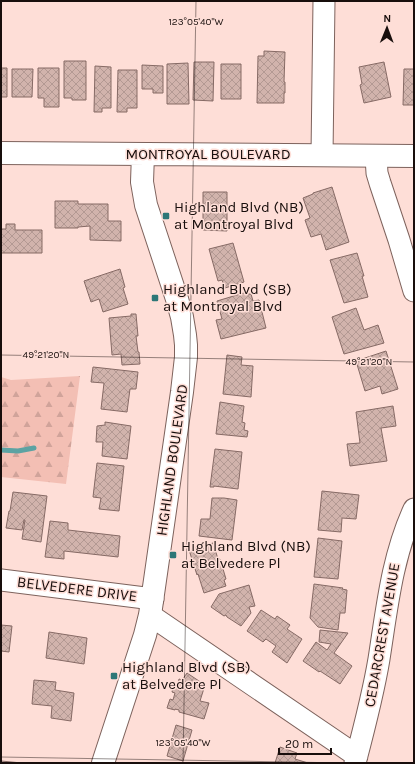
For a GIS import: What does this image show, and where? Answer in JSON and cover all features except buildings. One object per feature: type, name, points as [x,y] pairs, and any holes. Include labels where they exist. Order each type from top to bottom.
[{"type":"street","points":[[322,155],[324,1]]},
{"type":"street","name":"MONTROYAL BOULEVARD","points":[[1,153],[414,156]]},
{"type":"street","name":"HIGHLAND BOULEVARD","points":[[103,763],[145,635],[152,607],[182,392],[186,345],[182,317],[177,299],[146,205],[142,182],[144,154]]},
{"type":"street","points":[[376,156],[377,173],[414,291]]},
{"type":"street","name":"CEDARCREST AVENUE","points":[[356,759],[372,698],[385,617],[398,553],[407,524],[414,509]]},
{"type":"street","name":"BELVEDERE DRIVE","points":[[1,580],[152,607],[356,759]]},
{"type":"green space","points":[[80,376],[66,484],[1,477],[1,377],[11,380]]},
{"type":"waterway","points":[[1,450],[18,451],[34,448]]},
{"type":"place","name":"Highland Blvd (NB) at Montroyal Blvd","points":[[166,216]]},
{"type":"place","name":"Highland Blvd (SB) at Montroyal Blvd","points":[[155,298]]},
{"type":"place","name":"Highland Blvd (NB) at Belvedere Pl","points":[[173,555]]},
{"type":"place","name":"Highland Blvd (SB) at Belvedere Pl","points":[[114,676]]}]
